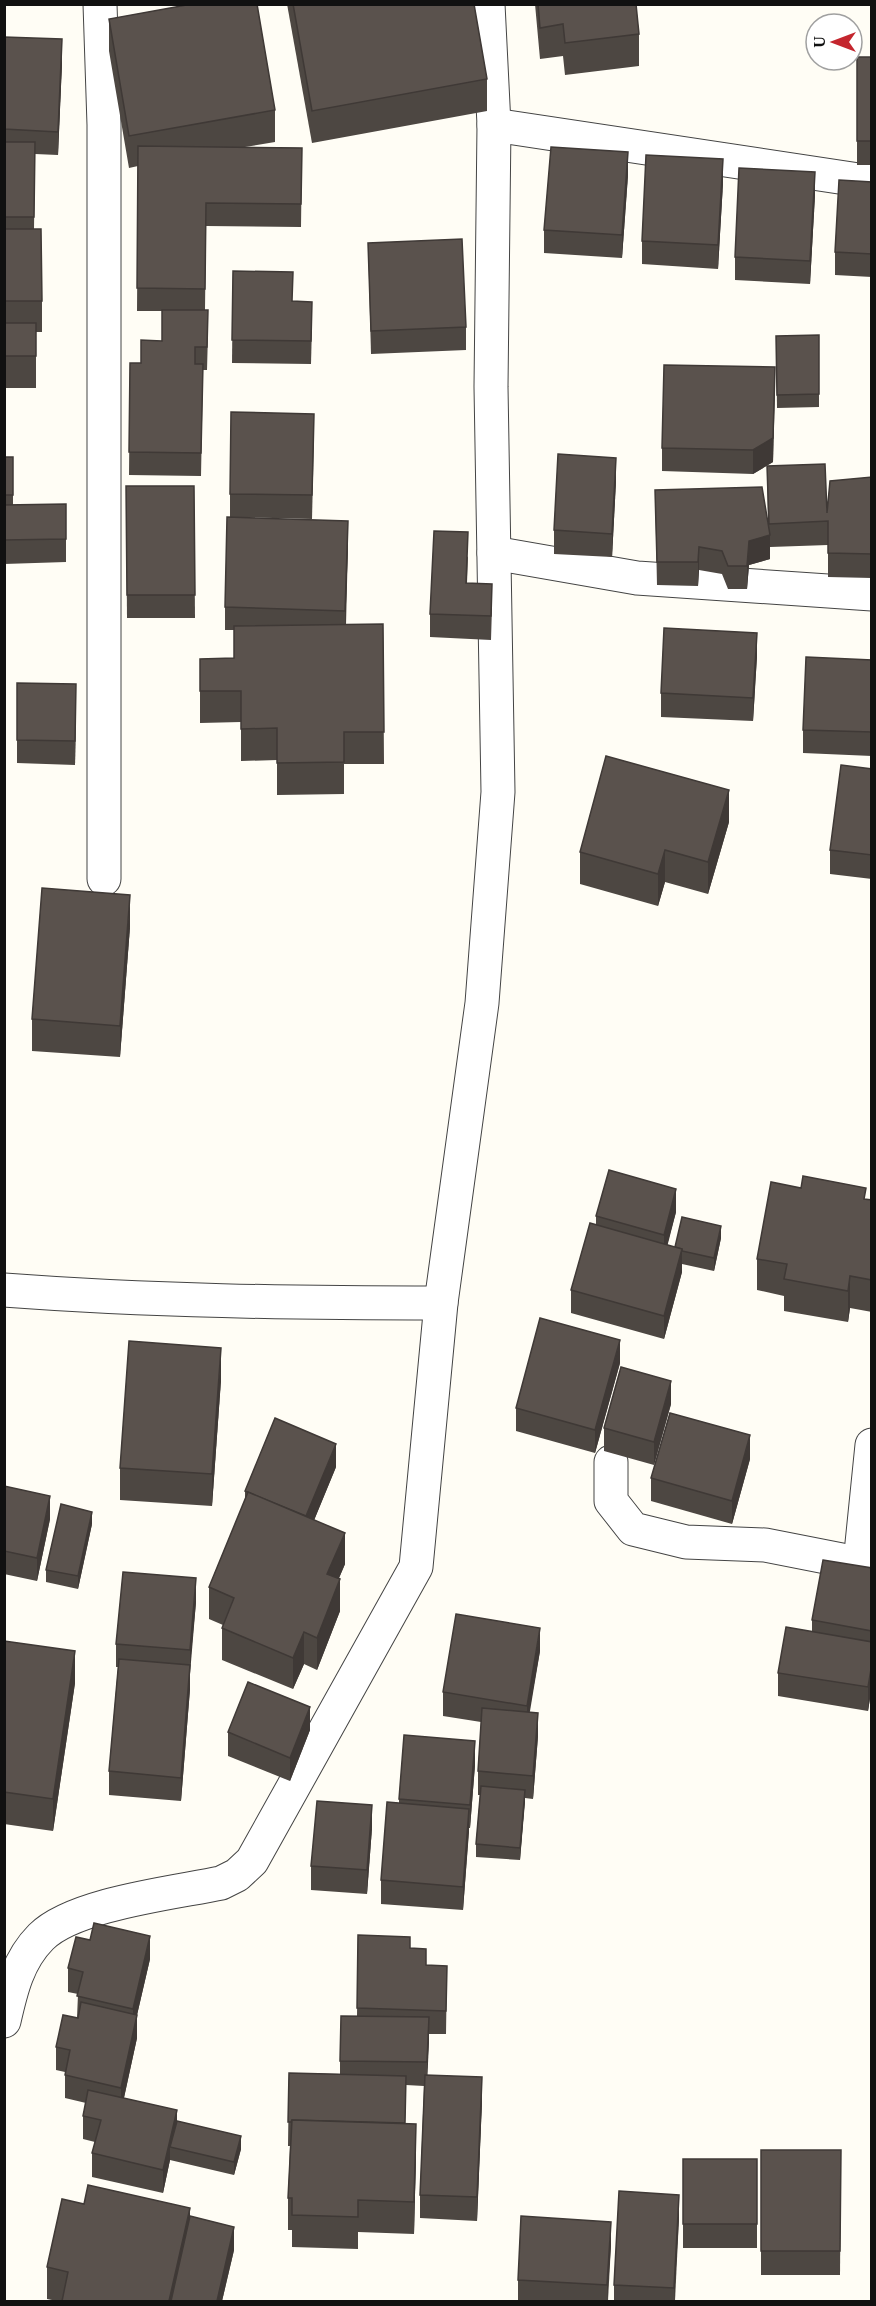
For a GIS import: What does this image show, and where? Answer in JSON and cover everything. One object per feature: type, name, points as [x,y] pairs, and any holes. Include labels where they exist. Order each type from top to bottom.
[{"type":"street","points":[[100,4],[104,125],[104,879]]},
{"type":"street","points":[[4,2021],[13,1982],[25,1958],[41,1937],[61,1922],[87,1912],[220,1883],[237,1875],[252,1861],[416,1567],[441,1303],[482,1004],[498,792],[491,387],[494,125],[488,4]]},
{"type":"street","points":[[494,125],[872,182]]},
{"type":"street","points":[[494,553],[638,578],[872,594]]},
{"type":"street","points":[[4,1290],[123,1299],[263,1303],[441,1303]]},
{"type":"street","points":[[610,1462],[610,1500],[633,1529],[686,1542],[765,1545],[866,1565],[872,1445]]},
{"type":"building","points":[[192,4],[257,4],[275,110],[129,136],[109,19]]},
{"type":"building","points":[[293,4],[474,4],[487,79],[312,111]]},
{"type":"building","points":[[538,4],[636,4],[639,34],[565,43],[563,24],[540,28]]},
{"type":"building","points":[[4,37],[62,39],[58,132],[4,129]]},
{"type":"building","points":[[864,57],[872,57],[872,141],[857,141],[857,72],[864,72]]},
{"type":"building","points":[[4,142],[35,142],[34,217],[4,217]]},
{"type":"building","points":[[138,146],[302,148],[301,204],[206,203],[205,289],[137,288]]},
{"type":"building","points":[[551,147],[628,152],[622,235],[544,230]]},
{"type":"building","points":[[646,155],[723,159],[718,245],[642,241]]},
{"type":"building","points":[[739,168],[815,172],[810,261],[735,257]]},
{"type":"building","points":[[839,180],[872,182],[872,254],[835,252]]},
{"type":"building","points":[[4,229],[41,229],[42,301],[4,301]]},
{"type":"building","points":[[462,239],[466,327],[371,331],[368,243]]},
{"type":"building","points":[[233,271],[293,272],[292,301],[312,302],[311,341],[232,340]]},
{"type":"building","points":[[162,310],[208,310],[207,347],[195,347],[195,364],[203,364],[201,453],[129,452],[130,363],[141,363],[141,340],[162,341]]},
{"type":"building","points":[[4,323],[36,323],[36,356],[4,356]]},
{"type":"building","points":[[819,335],[819,394],[777,395],[776,336]]},
{"type":"building","points":[[664,365],[775,367],[773,438],[753,450],[662,448]]},
{"type":"building","points":[[231,412],[314,414],[312,495],[230,494]]},
{"type":"building","points":[[558,454],[616,458],[612,534],[554,530]]},
{"type":"building","points":[[4,457],[13,457],[13,495],[4,495]]},
{"type":"building","points":[[825,464],[827,513],[830,481],[872,477],[872,554],[828,553],[828,521],[769,524],[767,466]]},
{"type":"building","points":[[126,486],[194,486],[195,595],[127,595]]},
{"type":"building","points":[[762,487],[770,535],[749,541],[747,566],[728,566],[722,551],[699,547],[698,562],[657,562],[655,490]]},
{"type":"building","points":[[66,504],[66,539],[4,540],[4,505]]},
{"type":"building","points":[[227,517],[348,521],[345,611],[225,607]]},
{"type":"building","points":[[434,531],[468,532],[466,583],[492,584],[491,616],[430,614]]},
{"type":"building","points":[[383,624],[384,732],[344,732],[344,762],[277,763],[277,728],[241,729],[241,691],[200,691],[200,659],[234,658],[234,626]]},
{"type":"building","points":[[664,628],[757,633],[753,698],[661,693]]},
{"type":"building","points":[[806,657],[872,660],[872,732],[803,730]]},
{"type":"building","points":[[17,683],[76,684],[75,741],[17,740]]},
{"type":"building","points":[[606,756],[729,790],[708,862],[665,850],[658,874],[580,852]]},
{"type":"building","points":[[841,765],[872,769],[872,855],[830,850]]},
{"type":"building","points":[[42,888],[130,895],[120,1026],[32,1019]]},
{"type":"building","points":[[609,1170],[676,1189],[664,1235],[596,1216]]},
{"type":"building","points":[[803,1176],[866,1188],[864,1199],[872,1200],[872,1280],[850,1276],[848,1291],[784,1279],[787,1264],[757,1259],[771,1182],[801,1188]]},
{"type":"building","points":[[682,1217],[721,1226],[714,1258],[682,1251],[675,1247]]},
{"type":"building","points":[[590,1223],[682,1249],[664,1316],[571,1290]]},
{"type":"building","points":[[540,1318],[620,1340],[595,1430],[516,1408]]},
{"type":"building","points":[[129,1341],[221,1348],[212,1474],[120,1468]]},
{"type":"building","points":[[621,1367],[671,1381],[654,1442],[604,1428]]},
{"type":"building","points":[[670,1413],[750,1435],[732,1501],[651,1478]]},
{"type":"building","points":[[275,1418],[336,1444],[306,1516],[245,1491]]},
{"type":"building","points":[[4,1486],[50,1496],[37,1558],[4,1551]]},
{"type":"building","points":[[248,1492],[345,1533],[327,1574],[340,1579],[317,1638],[304,1632],[293,1658],[222,1628],[234,1598],[209,1587]]},
{"type":"building","points":[[61,1504],[92,1512],[78,1576],[46,1570]]},
{"type":"building","points":[[823,1560],[872,1568],[872,1631],[812,1620]]},
{"type":"building","points":[[123,1572],[196,1578],[190,1650],[116,1644]]},
{"type":"building","points":[[456,1614],[540,1628],[527,1706],[443,1692]]},
{"type":"building","points":[[786,1627],[872,1642],[872,1663],[868,1687],[778,1673]]},
{"type":"building","points":[[4,1641],[75,1651],[53,1799],[4,1792]]},
{"type":"building","points":[[119,1659],[190,1665],[181,1778],[109,1771]]},
{"type":"building","points":[[248,1682],[310,1707],[290,1758],[228,1732]]},
{"type":"building","points":[[482,1708],[538,1713],[533,1776],[478,1771]]},
{"type":"building","points":[[404,1735],[475,1741],[470,1805],[399,1799]]},
{"type":"building","points":[[481,1786],[525,1790],[520,1848],[476,1844]]},
{"type":"building","points":[[317,1801],[372,1805],[367,1870],[311,1866]]},
{"type":"building","points":[[387,1802],[469,1809],[463,1887],[381,1880]]},
{"type":"building","points":[[94,1923],[150,1936],[133,2009],[77,1996],[83,1972],[68,1968],[76,1937],[90,1940]]},
{"type":"building","points":[[358,1935],[410,1937],[410,1948],[426,1949],[426,1965],[447,1966],[446,2011],[357,2008]]},
{"type":"building","points":[[81,2002],[137,2015],[121,2088],[65,2075],[70,2050],[56,2047],[63,2015],[78,2018]]},
{"type":"building","points":[[341,2016],[429,2017],[427,2062],[340,2061]]},
{"type":"building","points":[[289,2073],[406,2076],[405,2123],[292,2120],[288,2122]]},
{"type":"building","points":[[425,2075],[482,2077],[477,2197],[420,2195]]},
{"type":"building","points":[[88,2090],[177,2110],[163,2170],[92,2153],[101,2120],[83,2116]]},
{"type":"building","points":[[292,2120],[416,2124],[414,2202],[358,2200],[358,2217],[292,2215],[292,2198],[288,2198]]},
{"type":"building","points":[[177,2121],[241,2136],[234,2162],[170,2147]]},
{"type":"building","points":[[761,2150],[841,2150],[840,2251],[761,2251]]},
{"type":"building","points":[[683,2159],[757,2159],[757,2224],[683,2224]]},
{"type":"building","points":[[88,2185],[190,2208],[169,2301],[62,2301],[68,2272],[47,2267],[62,2199],[84,2204]]},
{"type":"building","points":[[619,2191],[679,2195],[674,2288],[614,2285]]},
{"type":"building","points":[[190,2216],[234,2227],[217,2301],[171,2301]]},
{"type":"building","points":[[521,2216],[611,2222],[607,2285],[518,2280]]}]
